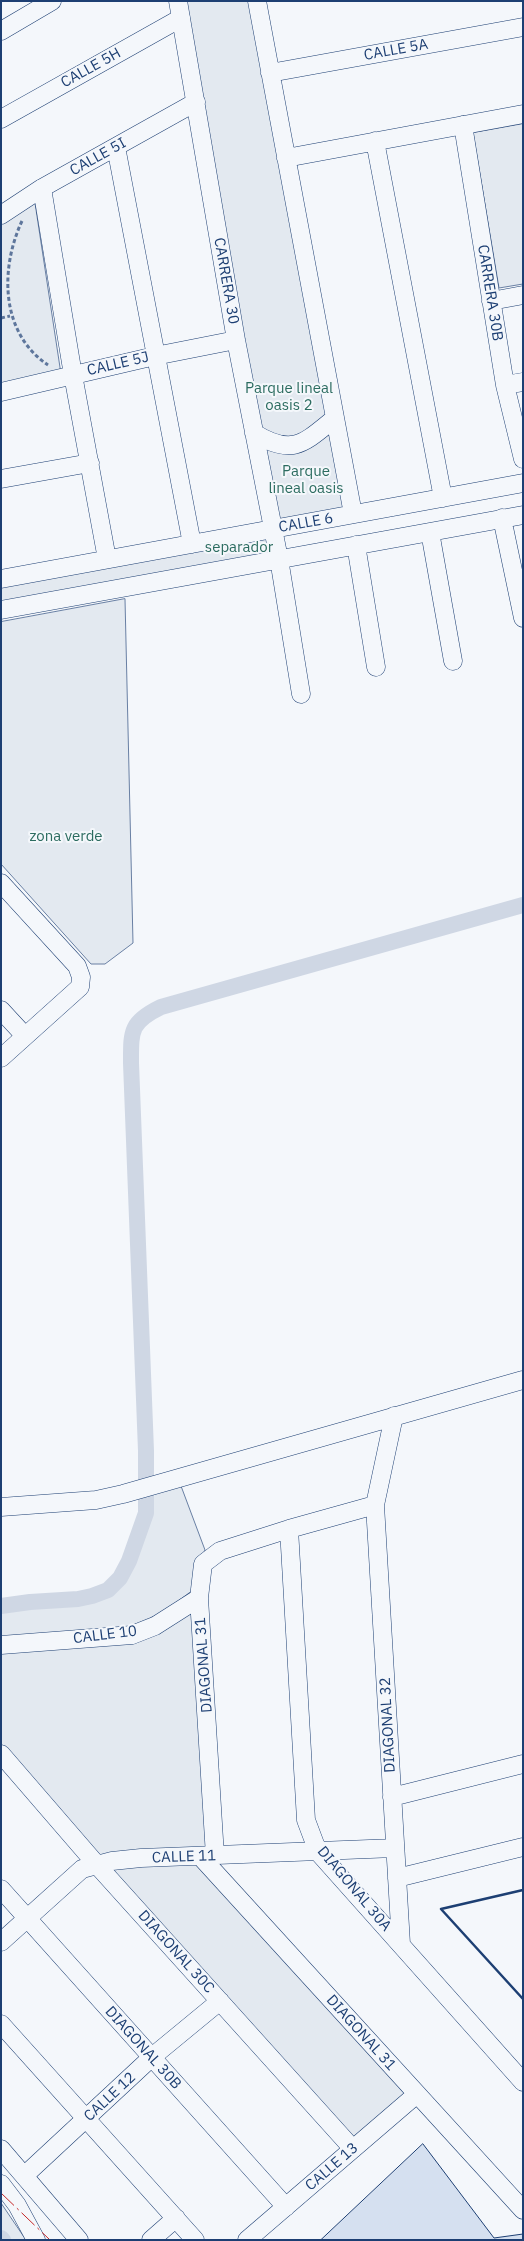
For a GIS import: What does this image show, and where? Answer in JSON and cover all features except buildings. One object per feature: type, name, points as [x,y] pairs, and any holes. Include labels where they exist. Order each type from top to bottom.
[{"type":"street","points":[[1,31],[52,1]]},
{"type":"street","points":[[257,1],[353,514]]},
{"type":"street","name":"CARRERA 30","points":[[179,9],[236,340],[279,559],[301,694]]},
{"type":"street","name":"CALLE 5H","points":[[1,119],[179,9]]},
{"type":"street","name":"CALLE 5A","points":[[270,73],[523,27]]},
{"type":"street","name":"CALLE 5I","points":[[1,215],[42,188],[196,102]]},
{"type":"street","points":[[286,158],[523,114]]},
{"type":"street","name":"CARRERA 30B","points":[[463,125],[505,385],[523,459]]},
{"type":"street","points":[[375,141],[444,498]]},
{"type":"street","points":[[116,147],[192,544]]},
{"type":"street","points":[[42,188],[73,375],[107,559]]},
{"type":"street","points":[[491,301],[523,295]]},
{"type":"street","name":"CALLE 5J","points":[[1,392],[155,356],[236,340]]},
{"type":"street","points":[[505,385],[523,382]]},
{"type":"street","points":[[254,433],[275,444],[290,446],[310,438],[335,418]]},
{"type":"street","points":[[1,479],[90,463]]},
{"type":"street","name":"CALLE 6","points":[[1,579],[523,483]]},
{"type":"street","name":"CALLE 6","points":[[1,610],[523,515]]},
{"type":"street","points":[[502,518],[523,618]]},
{"type":"street","points":[[430,532],[453,661]]},
{"type":"street","points":[[356,545],[376,667]]},
{"type":"street","points":[[1,883],[77,966],[81,976],[80,987],[1,1058]]},
{"type":"street","points":[[1,1010],[25,1036]]},
{"type":"street","points":[[1,1507],[96,1500],[123,1494],[523,1380]]},
{"type":"street","name":"DIAGONAL 32","points":[[394,1416],[375,1505],[401,1944]]},
{"type":"street","points":[[289,1529],[375,1505]]},
{"type":"street","name":"DIAGONAL 31","points":[[289,1529],[220,1551],[203,1564],[199,1598],[208,1856],[417,2094],[523,2210]]},
{"type":"street","name":"DIAGONAL 30A","points":[[289,1529],[306,1820],[318,1852],[523,2082]]},
{"type":"street","name":"CALLE 10","points":[[1,1645],[132,1635],[155,1626],[199,1598]]},
{"type":"street","name":"DIAGONAL 30C","points":[[1,1754],[97,1865],[353,2149]]},
{"type":"street","points":[[392,1797],[523,1764]]},
{"type":"street","points":[[397,1878],[523,1847]]},
{"type":"street","name":"CALLE 11","points":[[1,1942],[82,1869],[97,1865],[141,1858],[395,1848]]},
{"type":"street","name":"DIAGONAL 30B","points":[[1,1889],[286,2207]]},
{"type":"street","name":"CALLE 12","points":[[24,2176],[152,2057],[220,2001]]},
{"type":"street","points":[[1,2024],[196,2240]]},
{"type":"street","name":"CALLE 13","points":[[247,2240],[417,2094]]},
{"type":"street","points":[[1,2149],[79,2240]]},
{"type":"street","points":[[1,2184],[17,2205],[36,2240]]},
{"type":"street","points":[[151,2240],[176,2218]]},
{"type":"path","points":[[4,266],[12,238],[23,219]]},
{"type":"path","points":[[3,272],[4,292],[10,316],[17,332],[29,349],[52,368]]},
{"type":"path","points":[[1,318],[10,316]]},
{"type":"green space","name":"Parque lineal oasis 2","points":[[185,1],[250,1],[331,415],[297,440],[258,430]]},
{"type":"green space","points":[[523,124],[523,284],[499,288],[473,133]]},
{"type":"green space","points":[[35,203],[61,374],[1,385],[1,224]]},
{"type":"green space","name":"Parque lineal oasis","points":[[333,422],[349,510],[275,520],[259,439],[275,449]]},
{"type":"green space","name":"separador","points":[[272,523],[279,559],[1,610],[1,575]]},
{"type":"green space","name":"zona verde","points":[[125,599],[133,943],[105,964],[91,964],[1,864],[1,622]]},
{"type":"green space","points":[[181,1486],[205,1550],[197,1565],[193,1590],[162,1613],[123,1629],[1,1638],[1,1607],[91,1597],[108,1591],[123,1580],[132,1565],[149,1516],[150,1494]]},
{"type":"green space","points":[[199,1598],[215,1856],[201,1856],[417,2094],[353,2149],[1,1754],[1,1645],[132,1635]]},
{"type":"green space","points":[[1,2203],[26,2240],[1,2240]]},
{"type":"waterway","points":[[1,1606],[78,1599],[108,1590],[120,1578],[129,1561],[146,1513],[146,1451],[131,1063],[132,1035],[138,1023],[151,1012],[161,1007],[523,905]]},
{"type":"wall","points":[[523,1890],[441,1909],[523,1999]]},
{"type":"power","points":[[1,2193],[50,2240]]}]
